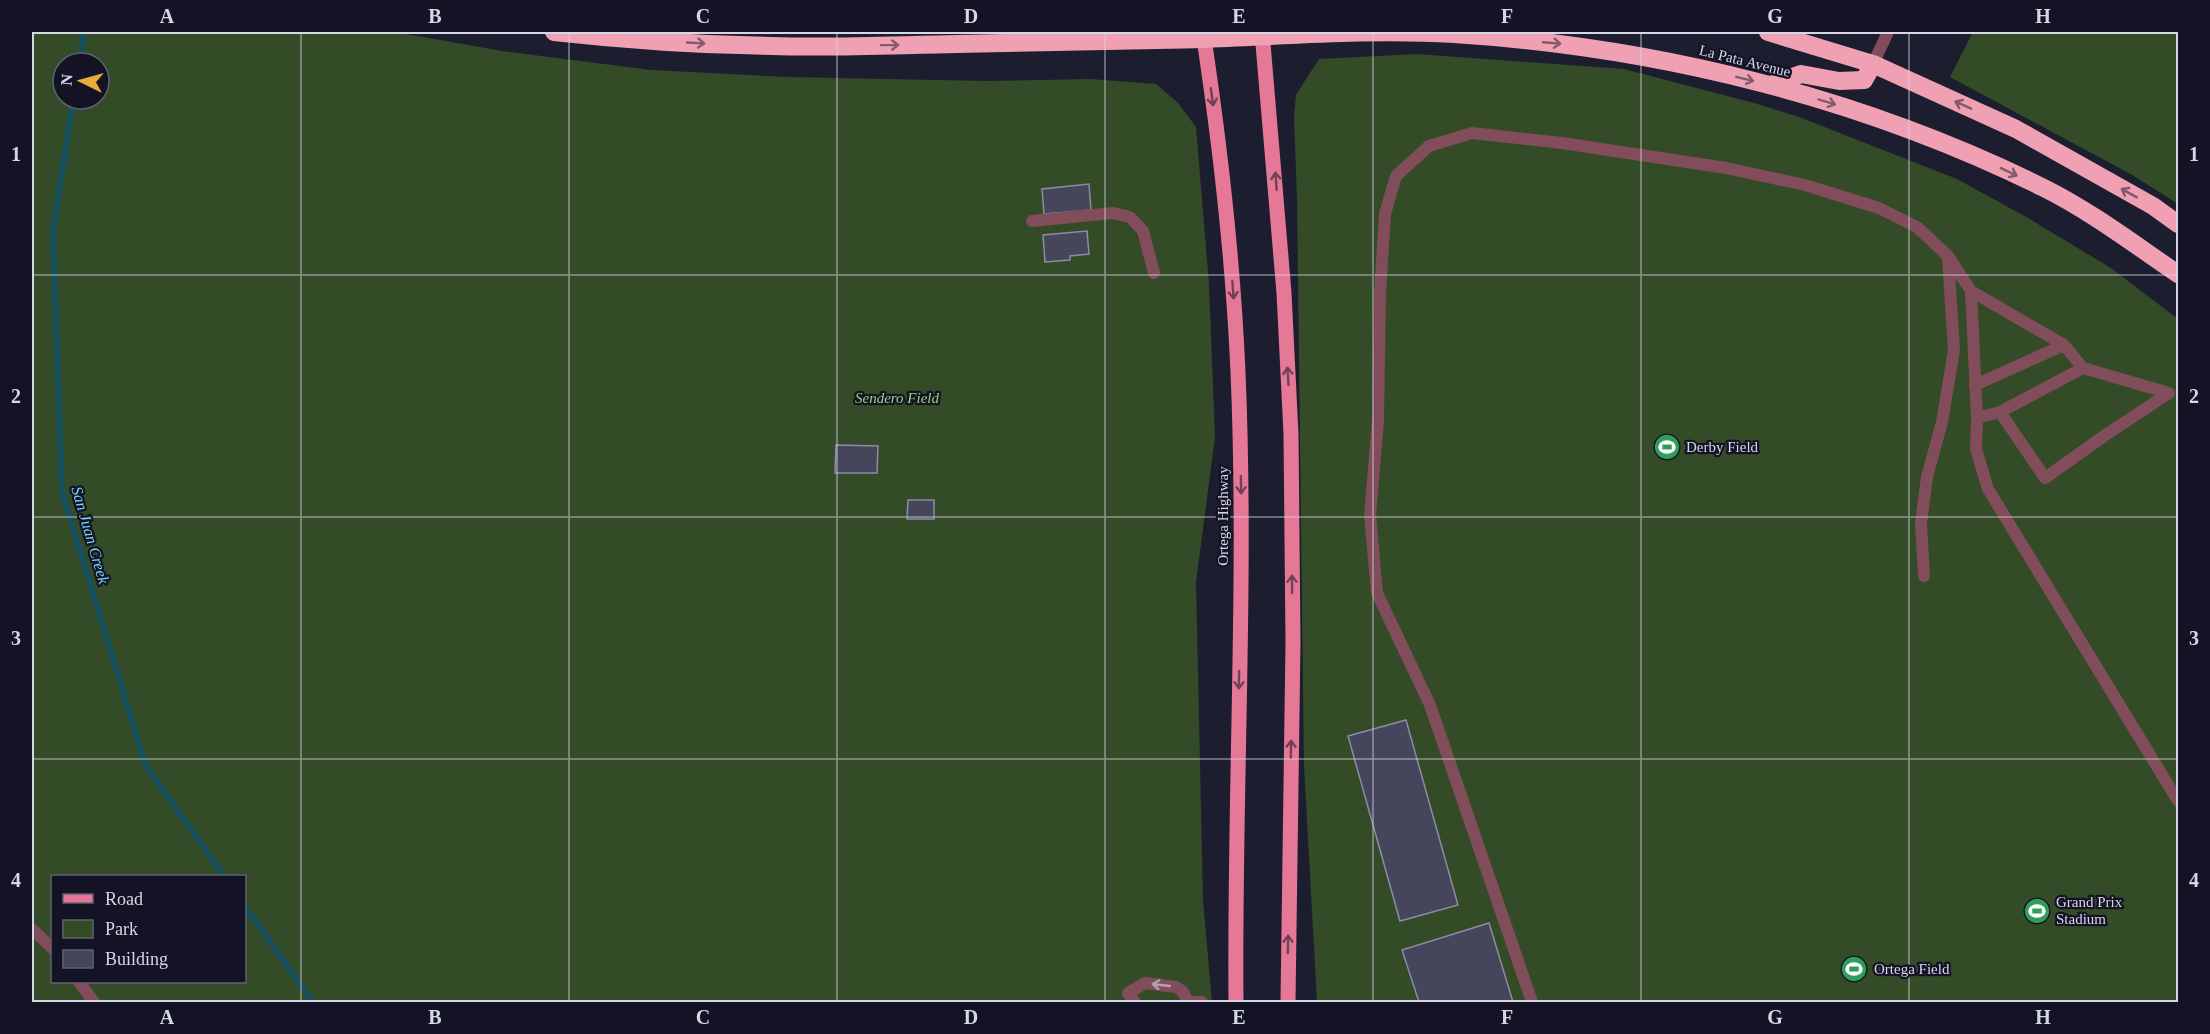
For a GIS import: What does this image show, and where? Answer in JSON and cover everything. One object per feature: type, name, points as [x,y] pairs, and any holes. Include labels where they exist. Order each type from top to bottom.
[{"type":"highway","name":"La Pata Avenue","points":[[554,32],[773,46],[1204,35],[1452,34],[1561,44],[1634,54],[1771,85],[1891,122],[2047,190],[2093,216],[2178,274]]},
{"type":"highway","points":[[1768,32],[1873,64],[2016,129],[2153,206],[2178,224]]},
{"type":"highway","points":[[1771,85],[1801,74],[1839,81],[1864,80],[1873,64]]},
{"type":"main road","points":[[1262,34],[1284,293],[1291,434],[1293,642],[1288,1002]]},
{"type":"main road","name":"Ortega Highway","points":[[1204,35],[1224,184],[1238,371],[1241,596],[1236,824],[1236,1002]]},
{"type":"lane","points":[[1873,64],[1888,32]]},
{"type":"lane","points":[[1532,1002],[1430,705],[1377,593],[1370,515],[1378,421],[1380,293],[1385,214],[1396,176],[1429,146],[1472,133],[1562,143],[1726,168],[1805,185],[1880,207],[1917,227],[1948,256],[1971,291],[2064,345],[2083,368],[2169,393],[2044,478],[2000,412]]},
{"type":"lane","points":[[1032,221],[1113,213],[1130,217],[1143,231],[1154,273]]},
{"type":"lane","points":[[1924,576],[1921,534],[1927,477],[1942,422],[1954,350],[1948,256]]},
{"type":"lane","points":[[1971,291],[1977,418],[1976,449],[1988,489],[2178,801]]},
{"type":"lane","points":[[1975,385],[2064,345]]},
{"type":"lane","points":[[1977,418],[2000,412],[2083,368]]},
{"type":"lane","points":[[32,929],[51,947]]},
{"type":"lane","points":[[80,983],[94,1002]]},
{"type":"lane","points":[[1135,1002],[1128,993],[1145,983],[1176,987],[1183,992],[1187,1002],[1202,1002]]},
{"type":"green space","name":"Sendero Field","points":[[32,32],[395,32],[502,51],[651,70],[788,77],[986,81],[1090,79],[1156,84],[1178,103],[1196,127],[1209,284],[1215,437],[1196,582],[1203,900],[1212,1002],[32,1002]]},
{"type":"green space","points":[[1973,32],[2178,32],[2178,204],[2134,176],[1950,77]]},
{"type":"green space","points":[[1417,54],[1624,69],[1799,117],[1957,179],[2111,268],[2178,319],[2178,1002],[1317,1002],[1304,767],[1294,117],[1296,95],[1319,59]]},
{"type":"building","points":[[1089,184],[1091,210],[1044,214],[1042,189]]},
{"type":"building","points":[[1087,231],[1089,254],[1070,256],[1070,260],[1045,262],[1043,235]]},
{"type":"building","points":[[836,445],[878,446],[877,473],[835,473]]},
{"type":"building","points":[[908,500],[934,500],[934,519],[907,519]]},
{"type":"building","points":[[1406,720],[1458,905],[1400,921],[1348,736]]},
{"type":"building","points":[[1489,923],[1513,1002],[1419,1002],[1402,950]]},
{"type":"waterway","name":"San Juan Creek","points":[[81,51],[84,32]]},
{"type":"waterway","name":"San Juan Creek","points":[[71,111],[53,233],[62,492],[146,766],[223,875]]},
{"type":"waterway","name":"San Juan Creek","points":[[246,908],[313,1002]]},
{"type":"place","name":"Derby Field","points":[[1667,447]]},
{"type":"place","name":"Grand Prix Stadium","points":[[2037,911]]},
{"type":"place","name":"Ortega Field","points":[[1854,969]]}]
